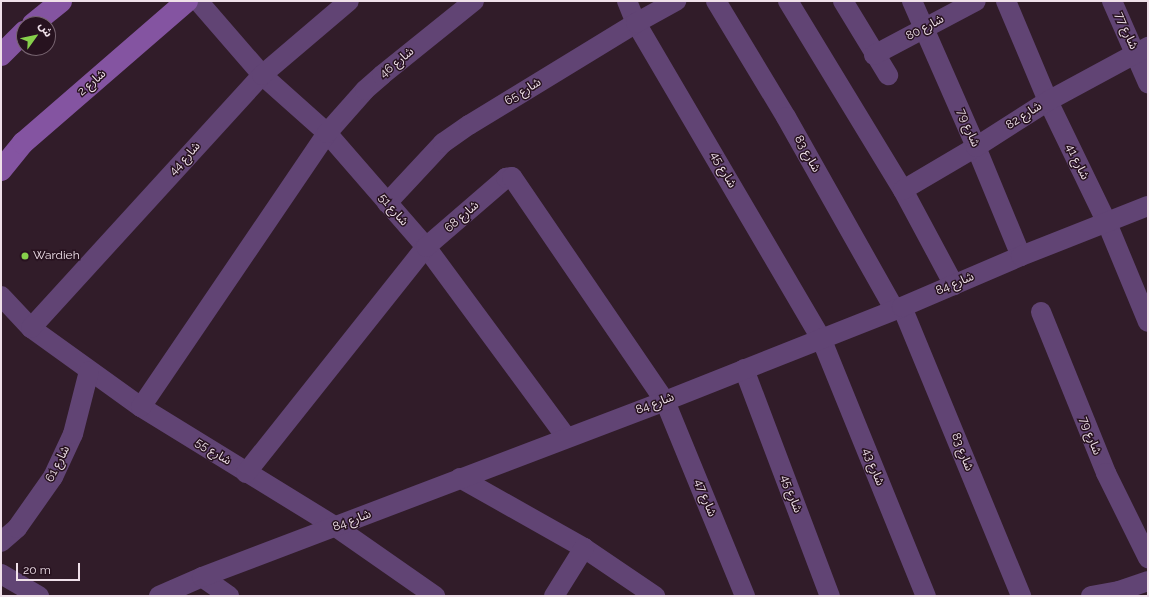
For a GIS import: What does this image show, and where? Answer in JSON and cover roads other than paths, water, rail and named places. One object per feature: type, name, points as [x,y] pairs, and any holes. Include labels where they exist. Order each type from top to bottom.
[{"type":"main road","points":[[43,16],[61,1]]},
{"type":"main road","name":"شارع 2","points":[[1,170],[23,143],[187,1]]},
{"type":"main road","points":[[1,55],[16,40]]},
{"type":"street","name":"شارع 51","points":[[198,1],[262,75],[327,134],[426,247],[567,438]]},
{"type":"street","name":"شارع 44","points":[[31,328],[262,75],[349,1]]},
{"type":"street","name":"شارع 46","points":[[141,407],[327,134],[366,90],[382,75],[474,1]]},
{"type":"street","name":"شارع 45","points":[[628,1],[636,23],[821,338]]},
{"type":"street","name":"شارع 65","points":[[387,203],[443,144],[481,118],[636,23],[676,1]]},
{"type":"street","name":"شارع 83","points":[[716,1],[898,308],[1021,596]]},
{"type":"street","points":[[788,1],[903,190],[954,285]]},
{"type":"street","points":[[843,1],[874,55],[888,75]]},
{"type":"street","name":"شارع 79","points":[[912,1],[976,147],[1021,256]]},
{"type":"street","name":"شارع 80","points":[[874,55],[976,1]]},
{"type":"street","name":"شارع 41","points":[[1006,1],[1048,101],[1107,223],[1148,322]]},
{"type":"street","name":"شارع 77","points":[[1112,1],[1142,51],[1148,83]]},
{"type":"street","name":"شارع 82","points":[[903,190],[976,147],[1048,101],[1142,51]]},
{"type":"street","name":"شارع 68","points":[[246,473],[426,247],[506,178],[514,178],[665,401]]},
{"type":"street","name":"شارع 84","points":[[158,596],[202,577],[665,401],[1148,206]]},
{"type":"street","name":"شارع 55","points":[[1,296],[31,328],[89,371],[141,407],[336,527],[425,594]]},
{"type":"street","name":"شارع 79","points":[[1041,312],[1106,474],[1148,558]]},
{"type":"street","name":"شارع 43","points":[[821,338],[926,596]]},
{"type":"street","name":"شارع 45","points":[[744,369],[830,596]]},
{"type":"street","name":"شارع 61","points":[[1,542],[17,528],[53,478],[73,434],[89,371]]},
{"type":"street","name":"شارع 47","points":[[665,401],[745,596]]},
{"type":"street","points":[[460,478],[584,548],[655,596]]},
{"type":"street","points":[[554,596],[584,548]]},
{"type":"street","points":[[1,574],[39,596]]},
{"type":"street","points":[[202,577],[228,596]]},
{"type":"street","points":[[1091,596],[1119,591],[1148,581]]},
{"type":"place","name":"Wardieh","points":[[25,256]]}]
